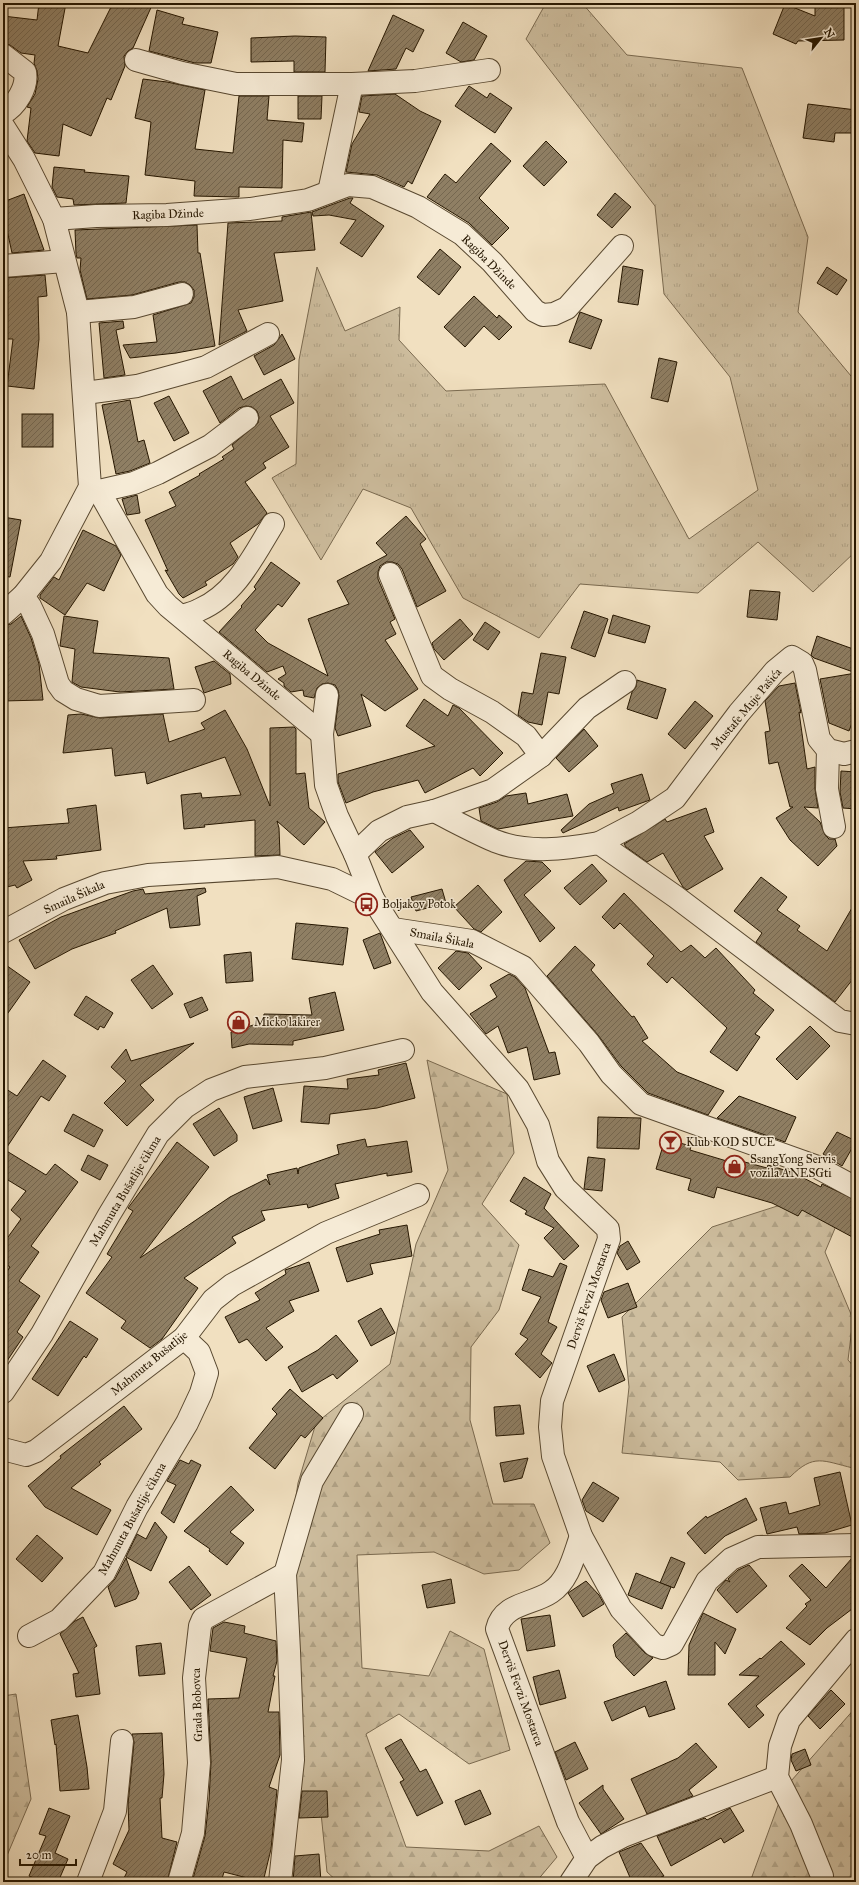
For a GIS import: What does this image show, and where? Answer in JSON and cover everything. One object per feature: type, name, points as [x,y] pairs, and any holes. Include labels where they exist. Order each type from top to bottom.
[{"type":"street","points":[[3,56],[25,72],[26,79],[18,99],[9,110],[3,113]]},
{"type":"street","points":[[136,60],[182,73],[236,84],[352,84],[415,81],[489,70]]},
{"type":"street","points":[[328,192],[352,84]]},
{"type":"street","name":"Ragiba Džinde","points":[[3,126],[24,159],[54,219],[78,312],[84,393],[94,489],[158,594],[168,606],[182,616],[322,734]]},
{"type":"street","name":"Ragiba Džinde","points":[[54,219],[96,216],[168,215],[250,209],[308,200],[348,185],[372,187],[418,207],[462,234],[492,262],[535,311],[543,315],[554,314],[567,308],[622,246]]},
{"type":"street","points":[[3,266],[64,261]]},
{"type":"street","points":[[78,312],[134,307],[182,294]]},
{"type":"street","points":[[84,393],[137,386],[206,367],[268,334]]},
{"type":"street","points":[[3,614],[23,596],[51,561],[94,489],[134,483],[210,446],[247,418]]},
{"type":"street","points":[[182,616],[200,610],[216,600],[236,580],[273,524]]},
{"type":"street","points":[[390,574],[432,676],[450,689],[492,712],[526,736],[541,756]]},
{"type":"street","points":[[23,596],[30,606],[43,634],[58,684],[63,691],[76,699],[99,706],[194,700]]},
{"type":"street","name":"Mustafe Muje Pašića","points":[[434,811],[496,841],[521,847],[549,850],[599,843],[639,822],[675,798],[739,713],[775,671],[792,657],[802,663],[805,670],[819,739],[828,750]]},
{"type":"street","points":[[355,854],[379,831],[407,817],[434,811],[493,790],[541,756],[587,708],[625,682]]},
{"type":"street","points":[[327,695],[322,734],[326,785],[337,816],[355,854],[373,899]]},
{"type":"street","points":[[834,827],[827,789],[828,750],[844,754],[856,751]]},
{"type":"street","points":[[599,843],[676,897],[840,1021],[856,1024]]},
{"type":"street","name":"Smaila Šikala","points":[[3,932],[64,899],[105,882],[148,875],[278,866],[332,880],[373,899],[393,929],[472,941],[523,967],[589,1043],[611,1074],[641,1104],[816,1166],[856,1188]]},
{"type":"street","name":"Derviš Fevzi Mostarca","points":[[393,929],[432,992],[518,1089],[538,1125],[548,1161],[565,1188],[608,1229],[609,1239],[552,1401],[550,1428],[553,1456],[581,1536],[621,1609],[654,1645],[663,1648],[672,1644],[707,1581],[731,1559],[758,1547],[856,1545]]},
{"type":"street","name":"Mahmuta Bušatlije čikma","points":[[3,1392],[42,1334],[109,1215],[158,1134],[185,1107],[211,1090],[245,1077],[325,1068],[403,1050]]},
{"type":"street","name":"Mahmuta Bušatlije","points":[[3,1449],[26,1455],[36,1451],[184,1338],[213,1300],[232,1286],[326,1233],[418,1195]]},
{"type":"street","name":"Mahmuta Bušatlije čikma","points":[[29,1636],[59,1620],[104,1574],[137,1507],[187,1423],[201,1393],[207,1373],[199,1352],[184,1338]]},
{"type":"street","points":[[280,1882],[293,1760],[285,1574],[312,1481],[352,1414]]},
{"type":"street","name":"Derviš Fevzi Mostarca","points":[[581,1536],[564,1578],[551,1592],[506,1613],[500,1620],[497,1629],[568,1822],[587,1858]]},
{"type":"street","name":"Grada Bobovca","points":[[179,1882],[193,1833],[199,1763],[194,1678],[200,1626],[203,1619],[285,1574]]},
{"type":"street","points":[[822,1882],[822,1876],[801,1824],[777,1776],[780,1746],[789,1720],[856,1640]]},
{"type":"street","points":[[88,1882],[115,1811],[122,1741]]},
{"type":"street","points":[[571,1882],[587,1858],[602,1847],[623,1836],[777,1776]]},
{"type":"green space","points":[[546,3],[582,3],[627,55],[742,68],[808,237],[798,312],[856,382],[856,551],[813,592],[758,542],[698,593],[580,584],[539,638],[463,598],[411,508],[363,489],[321,560],[272,478],[296,464],[299,360],[317,267],[345,331],[400,307],[399,340],[446,391],[605,384],[689,539],[758,490],[730,377],[664,294],[655,206],[526,39]]},
{"type":"green space","points":[[427,1060],[507,1094],[514,1153],[482,1204],[519,1245],[499,1310],[471,1347],[470,1420],[493,1504],[534,1504],[550,1543],[519,1570],[484,1574],[434,1552],[357,1555],[362,1668],[429,1676],[450,1631],[484,1649],[510,1750],[469,1764],[399,1714],[366,1734],[406,1847],[489,1851],[539,1826],[557,1857],[536,1882],[338,1882],[327,1872],[321,1813],[284,1781],[283,1582],[298,1483],[316,1423],[390,1364],[416,1244],[448,1170]]},
{"type":"green space","points":[[855,1181],[825,1252],[853,1319],[848,1360],[856,1369],[856,1466],[853,1468],[826,1461],[819,1461],[806,1464],[790,1477],[738,1480],[720,1462],[622,1453],[629,1387],[622,1317],[712,1227]]},
{"type":"green space","points":[[16,1694],[31,1799],[3,1865],[3,1696]]},
{"type":"green space","points":[[856,1707],[856,1874],[853,1882],[820,1882],[794,1877],[783,1882],[750,1882],[784,1789]]},
{"type":"building","points":[[39,3],[66,3],[58,46],[88,53],[113,3],[153,3],[133,48],[124,56],[125,66],[111,100],[107,98],[91,136],[63,124],[59,156],[35,153],[27,141],[31,108],[27,107],[35,94],[38,79],[34,63],[35,55],[21,53],[10,45],[3,43],[3,16],[37,20]]},
{"type":"building","points":[[815,3],[844,3],[844,40],[798,41],[796,44],[773,34],[785,4],[815,16]]},
{"type":"building","points":[[157,10],[184,18],[182,24],[218,32],[211,63],[195,63],[149,51]]},
{"type":"building","points":[[393,15],[424,30],[413,52],[406,48],[396,69],[368,71]]},
{"type":"building","points":[[463,22],[487,36],[474,60],[461,62],[446,53]]},
{"type":"building","points":[[295,36],[326,37],[325,72],[294,72],[294,61],[251,62],[251,38]]},
{"type":"building","points":[[143,79],[167,82],[205,90],[195,149],[233,153],[239,96],[269,96],[267,120],[304,123],[302,142],[283,140],[282,188],[239,187],[239,197],[194,196],[195,181],[145,175],[151,122],[135,118]]},
{"type":"building","points":[[469,86],[487,98],[490,93],[512,108],[495,133],[455,106]]},
{"type":"building","points":[[395,94],[420,111],[441,121],[412,184],[408,181],[404,187],[377,175],[346,172],[352,144],[370,114],[359,112],[362,96]]},
{"type":"building","points":[[298,96],[322,96],[321,119],[298,119]]},
{"type":"building","points":[[808,104],[856,110],[856,133],[835,133],[834,142],[803,138]]},
{"type":"building","points":[[546,141],[567,162],[544,186],[523,166]]},
{"type":"building","points":[[491,143],[511,161],[479,198],[509,228],[492,245],[469,223],[427,197],[445,174],[456,183]]},
{"type":"building","points":[[54,167],[85,170],[84,172],[129,176],[126,203],[74,205],[73,199],[57,197],[52,187]]},
{"type":"building","points":[[615,193],[631,207],[612,228],[597,215]]},
{"type":"building","points":[[24,194],[44,250],[12,253],[7,230],[3,231],[3,202]]},
{"type":"building","points":[[353,198],[350,203],[384,226],[362,257],[340,243],[356,220],[329,215],[313,216],[312,212]]},
{"type":"building","points":[[311,212],[315,250],[274,253],[283,301],[238,310],[247,331],[219,345],[228,223],[282,221],[282,217]]},
{"type":"building","points":[[197,225],[198,253],[200,253],[215,346],[176,353],[130,358],[123,345],[157,342],[153,315],[191,303],[194,297],[194,290],[185,282],[179,282],[132,295],[87,299],[80,270],[81,258],[77,258],[76,254],[75,230]]},
{"type":"building","points":[[440,249],[461,267],[439,295],[417,277]]},
{"type":"building","points":[[623,266],[643,270],[638,305],[618,302]]},
{"type":"building","points":[[827,267],[847,280],[837,295],[817,283]]},
{"type":"building","points":[[45,275],[47,296],[38,297],[39,339],[34,389],[7,386],[13,339],[3,339],[3,278]]},
{"type":"building","points":[[474,296],[497,318],[499,315],[512,327],[499,340],[484,326],[465,347],[444,327]]},
{"type":"building","points":[[580,312],[602,320],[591,349],[569,342]]},
{"type":"building","points":[[123,321],[124,328],[116,330],[125,375],[104,378],[99,323]]},
{"type":"building","points":[[282,334],[295,359],[264,375],[254,356],[274,345]]},
{"type":"building","points":[[659,358],[677,362],[668,402],[651,398]]},
{"type":"building","points":[[231,376],[243,400],[281,379],[294,403],[270,416],[289,447],[263,463],[266,468],[245,482],[267,513],[258,524],[230,543],[238,557],[233,564],[205,582],[207,585],[183,598],[179,594],[165,570],[168,571],[145,520],[176,506],[169,492],[200,475],[199,474],[224,459],[222,457],[234,449],[232,445],[258,423],[259,417],[257,411],[252,407],[246,406],[239,408],[220,423],[203,391]]},
{"type":"building","points":[[169,396],[189,433],[174,441],[154,403]]},
{"type":"building","points":[[130,400],[138,442],[144,440],[150,463],[130,471],[116,474],[102,405]]},
{"type":"building","points":[[22,414],[53,414],[53,447],[22,447]]},
{"type":"building","points":[[137,495],[140,513],[127,515],[122,499]]},
{"type":"building","points":[[406,516],[426,539],[420,544],[446,591],[417,607],[402,569],[398,564],[386,562],[380,566],[378,572],[378,579],[395,619],[390,622],[396,634],[385,640],[418,689],[385,711],[361,694],[371,726],[338,736],[335,728],[339,696],[335,685],[328,683],[322,684],[317,688],[314,698],[304,696],[303,690],[291,692],[284,686],[284,683],[278,679],[286,674],[283,666],[267,672],[219,632],[256,589],[254,587],[271,562],[300,583],[282,607],[278,604],[255,630],[268,643],[328,676],[308,619],[349,604],[337,581],[387,555],[376,543]]},
{"type":"building","points":[[3,517],[21,520],[10,577],[3,576]]},
{"type":"building","points":[[83,530],[116,546],[121,555],[104,591],[87,583],[65,615],[40,598],[40,595],[54,577],[59,580]]},
{"type":"building","points":[[750,590],[780,592],[777,620],[747,617]]},
{"type":"building","points":[[584,611],[608,619],[595,657],[571,648]]},
{"type":"building","points":[[613,615],[650,626],[645,643],[608,633]]},
{"type":"building","points":[[21,616],[31,638],[39,664],[43,700],[3,701],[3,626],[11,624]]},
{"type":"building","points":[[64,616],[98,621],[93,653],[169,658],[174,689],[120,692],[81,687],[72,682],[75,649],[60,646]]},
{"type":"building","points":[[460,619],[473,634],[444,660],[434,649],[432,643]]},
{"type":"building","points":[[485,622],[500,632],[488,650],[473,640]]},
{"type":"building","points":[[817,636],[856,650],[856,673],[814,658],[811,655]]},
{"type":"building","points":[[541,653],[566,657],[559,694],[548,692],[542,725],[528,722],[518,715],[522,692],[533,694]]},
{"type":"building","points":[[214,661],[230,674],[231,684],[204,693],[195,667]]},
{"type":"building","points":[[856,673],[856,712],[849,731],[829,723],[820,679]]},
{"type":"building","points":[[637,680],[666,689],[657,719],[627,709],[632,692],[636,687]]},
{"type":"building","points":[[795,683],[801,713],[799,712],[807,769],[815,767],[815,789],[818,808],[804,807],[820,822],[825,835],[829,839],[835,839],[837,846],[818,866],[790,840],[776,818],[793,807],[790,807],[778,762],[769,764],[765,732],[770,731],[765,701],[779,686]]},
{"type":"building","points":[[424,699],[448,716],[453,705],[459,708],[503,753],[480,776],[473,768],[425,793],[418,780],[373,792],[346,803],[338,782],[338,774],[435,746],[406,726]]},
{"type":"building","points":[[695,701],[713,716],[685,749],[668,734]]},
{"type":"building","points":[[225,710],[247,749],[270,806],[270,728],[294,727],[296,729],[296,774],[305,773],[309,808],[325,822],[304,845],[277,821],[279,828],[280,855],[255,856],[255,820],[204,825],[205,827],[184,829],[181,795],[201,793],[202,798],[241,795],[225,757],[147,784],[145,772],[115,776],[112,748],[63,753],[68,715],[81,714],[100,718],[163,714],[169,742],[205,729],[201,723]]},
{"type":"building","points":[[584,729],[598,746],[569,772],[556,758]]},
{"type":"building","points":[[841,771],[856,772],[856,809],[843,808],[840,792]]},
{"type":"building","points":[[642,774],[650,800],[619,811],[618,807],[563,833],[561,830],[589,804],[614,793],[611,784]]},
{"type":"building","points":[[526,793],[528,804],[567,794],[573,816],[498,829],[481,821],[479,808],[497,802],[506,796]]},
{"type":"building","points":[[96,805],[101,850],[56,856],[57,859],[23,861],[32,880],[17,888],[15,885],[3,888],[3,828],[69,823],[67,809]]},
{"type":"building","points":[[706,808],[714,832],[704,836],[723,869],[687,890],[683,887],[663,853],[647,862],[624,844],[665,819],[667,822]]},
{"type":"building","points":[[410,830],[424,847],[392,873],[375,852],[393,838]]},
{"type":"building","points":[[526,861],[542,862],[551,871],[524,895],[555,928],[540,942],[504,880]]},
{"type":"building","points":[[592,864],[607,881],[580,905],[564,888]]},
{"type":"building","points":[[761,877],[787,897],[777,910],[800,926],[797,930],[827,951],[856,901],[856,975],[835,1002],[756,942],[762,933],[734,911]]},
{"type":"building","points":[[478,885],[502,912],[481,932],[474,929],[454,907]]},
{"type":"building","points":[[205,888],[206,892],[197,896],[200,925],[170,928],[167,908],[115,931],[116,933],[72,949],[35,969],[19,940],[61,917],[133,891],[143,889],[145,894]]},
{"type":"building","points":[[442,889],[446,903],[416,911],[411,897]]},
{"type":"building","points":[[624,893],[681,952],[691,945],[705,958],[716,948],[755,990],[753,993],[774,1010],[755,1034],[760,1037],[737,1071],[710,1052],[727,1028],[672,977],[667,983],[647,964],[654,956],[620,923],[614,929],[602,917]]},
{"type":"building","points":[[296,923],[348,928],[343,965],[292,959]]},
{"type":"building","points":[[380,933],[391,963],[374,969],[363,940]]},
{"type":"building","points":[[575,946],[595,965],[591,970],[632,1017],[634,1016],[648,1038],[642,1041],[677,1072],[724,1091],[708,1115],[648,1093],[621,1066],[598,1035],[547,976]]},
{"type":"building","points":[[456,951],[468,953],[482,968],[459,990],[438,968]]},
{"type":"building","points":[[251,952],[253,981],[226,983],[224,955]]},
{"type":"building","points":[[3,963],[30,982],[3,1020]]},
{"type":"building","points":[[153,965],[173,994],[152,1009],[131,980]]},
{"type":"building","points":[[509,974],[515,977],[525,988],[549,1053],[555,1052],[560,1074],[534,1080],[527,1047],[508,1053],[498,1026],[486,1034],[470,1014],[497,997],[490,985]]},
{"type":"building","points":[[335,992],[344,1030],[293,1041],[293,1045],[249,1044],[232,1048],[231,1032],[263,1022],[264,1014],[312,1015],[309,998]]},
{"type":"building","points":[[86,996],[113,1013],[104,1028],[100,1026],[98,1030],[74,1015]]},
{"type":"building","points":[[202,997],[208,1010],[190,1018],[184,1004]]},
{"type":"building","points":[[810,1026],[830,1046],[797,1080],[776,1059]]},
{"type":"building","points":[[194,1043],[140,1085],[154,1100],[127,1126],[104,1103],[126,1081],[111,1067],[126,1049],[131,1061]]},
{"type":"building","points":[[43,1060],[66,1076],[49,1101],[41,1096],[5,1150],[46,1175],[55,1164],[78,1182],[31,1246],[39,1252],[19,1281],[40,1296],[17,1332],[23,1337],[3,1367],[3,1271],[6,1273],[10,1267],[3,1262],[3,1244],[21,1219],[11,1210],[26,1191],[3,1177],[3,1087],[17,1096]]},
{"type":"building","points":[[406,1063],[415,1098],[377,1108],[330,1114],[329,1124],[301,1122],[304,1086],[348,1089],[347,1079],[379,1075],[378,1070]]},
{"type":"building","points":[[273,1088],[282,1121],[253,1129],[244,1097]]},
{"type":"building","points":[[739,1096],[796,1117],[785,1142],[717,1118]]},
{"type":"building","points":[[219,1108],[237,1135],[237,1141],[214,1156],[193,1124]]},
{"type":"building","points":[[73,1114],[103,1130],[94,1147],[64,1131]]},
{"type":"building","points":[[598,1117],[641,1118],[639,1149],[597,1148]]},
{"type":"building","points":[[837,1132],[856,1141],[842,1166],[823,1154]]},
{"type":"building","points":[[365,1139],[367,1147],[407,1141],[412,1172],[387,1176],[387,1173],[335,1184],[339,1198],[308,1208],[307,1204],[261,1211],[265,1220],[232,1237],[236,1243],[184,1278],[198,1288],[162,1339],[150,1348],[121,1328],[126,1321],[86,1293],[112,1257],[107,1254],[133,1211],[128,1208],[177,1142],[209,1167],[140,1258],[230,1197],[266,1179],[270,1185],[267,1175],[297,1168],[298,1174],[299,1168],[339,1154],[337,1145]]},
{"type":"building","points":[[665,1139],[691,1146],[690,1150],[740,1165],[741,1161],[767,1168],[768,1165],[794,1173],[821,1187],[822,1184],[856,1200],[856,1239],[802,1210],[798,1216],[772,1203],[717,1187],[714,1198],[688,1190],[691,1179],[656,1169]]},
{"type":"building","points":[[88,1155],[108,1165],[100,1180],[81,1170]]},
{"type":"building","points":[[588,1157],[605,1159],[602,1191],[584,1189]]},
{"type":"building","points":[[524,1177],[551,1194],[544,1208],[579,1246],[564,1260],[544,1238],[554,1228],[525,1214],[527,1211],[510,1201]]},
{"type":"building","points":[[407,1225],[412,1256],[370,1264],[373,1274],[347,1282],[336,1248],[380,1234],[379,1230]]},
{"type":"building","points":[[628,1241],[640,1262],[627,1270],[617,1253],[620,1246]]},
{"type":"building","points":[[309,1262],[319,1291],[289,1301],[294,1311],[266,1328],[283,1347],[266,1361],[247,1339],[239,1343],[225,1317],[260,1300],[255,1293],[286,1274],[285,1270]]},
{"type":"building","points":[[560,1263],[567,1266],[548,1322],[557,1327],[541,1354],[552,1363],[540,1378],[515,1354],[528,1339],[520,1334],[541,1297],[522,1290],[529,1269],[553,1277]]},
{"type":"building","points":[[628,1283],[637,1307],[608,1318],[601,1300],[604,1292]]},
{"type":"building","points":[[381,1308],[395,1333],[371,1346],[358,1321]]},
{"type":"building","points":[[70,1321],[98,1339],[86,1358],[84,1356],[58,1396],[32,1379]]},
{"type":"building","points":[[336,1335],[358,1361],[337,1379],[333,1374],[302,1392],[288,1367],[318,1350]]},
{"type":"building","points":[[614,1354],[625,1380],[599,1392],[587,1366]]},
{"type":"building","points":[[290,1389],[323,1418],[305,1438],[301,1435],[275,1469],[249,1448],[277,1414],[272,1409]]},
{"type":"building","points":[[520,1405],[524,1434],[496,1436],[494,1407]]},
{"type":"building","points":[[124,1406],[142,1429],[99,1462],[101,1464],[71,1488],[111,1510],[97,1535],[45,1507],[28,1486],[61,1458],[60,1456]]},
{"type":"building","points":[[528,1458],[522,1478],[504,1482],[500,1463]]},
{"type":"building","points":[[180,1460],[189,1464],[191,1460],[201,1465],[174,1523],[161,1513],[176,1485],[167,1481]]},
{"type":"building","points":[[840,1472],[852,1525],[825,1533],[799,1534],[797,1527],[767,1534],[760,1508],[786,1502],[789,1514],[820,1505],[814,1478]]},
{"type":"building","points":[[593,1482],[619,1498],[603,1522],[586,1511],[582,1500]]},
{"type":"building","points":[[231,1486],[254,1510],[230,1532],[244,1543],[227,1565],[209,1551],[210,1549],[184,1531]]},
{"type":"building","points":[[746,1498],[757,1520],[725,1536],[705,1554],[687,1533],[706,1516],[707,1518]]},
{"type":"building","points":[[155,1522],[167,1537],[151,1571],[126,1557],[137,1534],[146,1539]]},
{"type":"building","points":[[37,1535],[63,1558],[42,1582],[16,1559]]},
{"type":"building","points":[[671,1557],[685,1563],[674,1588],[660,1583]]},
{"type":"building","points":[[126,1558],[139,1593],[136,1599],[115,1607],[108,1587],[115,1579]]},
{"type":"building","points":[[852,1558],[856,1558],[856,1606],[827,1628],[810,1645],[786,1628],[807,1606],[805,1604],[811,1600],[789,1576],[802,1564],[826,1588]]},
{"type":"building","points":[[749,1565],[767,1586],[737,1613],[717,1590],[726,1580],[730,1582],[728,1579],[738,1570]]},
{"type":"building","points":[[189,1566],[211,1595],[191,1610],[169,1582]]},
{"type":"building","points":[[636,1573],[671,1587],[662,1609],[628,1595]]},
{"type":"building","points":[[451,1579],[455,1603],[427,1608],[422,1585]]},
{"type":"building","points":[[586,1581],[599,1595],[604,1604],[583,1617],[568,1593]]},
{"type":"building","points":[[703,1613],[736,1629],[725,1654],[715,1642],[715,1675],[688,1675],[689,1645]]},
{"type":"building","points":[[550,1615],[555,1646],[527,1651],[521,1619]]},
{"type":"building","points":[[83,1617],[97,1646],[94,1648],[100,1694],[76,1697],[73,1674],[79,1673],[60,1634],[75,1621]]},
{"type":"building","points":[[224,1622],[245,1626],[244,1633],[276,1641],[277,1661],[273,1676],[275,1676],[268,1712],[279,1712],[280,1755],[269,1787],[277,1790],[271,1849],[263,1882],[224,1872],[221,1882],[192,1882],[205,1836],[209,1800],[211,1762],[208,1699],[239,1698],[247,1658],[210,1651],[213,1628]]},
{"type":"building","points":[[626,1633],[645,1653],[653,1658],[634,1676],[616,1657],[613,1645]]},
{"type":"building","points":[[781,1641],[805,1664],[756,1706],[764,1715],[749,1728],[728,1704],[759,1676],[739,1675],[760,1658],[761,1659]]},
{"type":"building","points":[[161,1643],[165,1674],[139,1676],[136,1646]]},
{"type":"building","points":[[559,1670],[566,1698],[540,1705],[533,1677]]},
{"type":"building","points":[[666,1681],[675,1709],[649,1717],[645,1706],[612,1721],[604,1702]]},
{"type":"building","points":[[831,1690],[845,1704],[820,1729],[808,1716]]},
{"type":"building","points":[[78,1715],[87,1767],[89,1789],[60,1791],[56,1744],[55,1745],[51,1720]]},
{"type":"building","points":[[162,1733],[164,1774],[162,1798],[160,1798],[162,1838],[177,1842],[167,1882],[122,1882],[127,1872],[113,1864],[129,1830],[128,1804],[134,1742],[132,1734]]},
{"type":"building","points":[[401,1739],[420,1772],[426,1769],[443,1803],[417,1816],[400,1782],[404,1780],[385,1748]]},
{"type":"building","points":[[575,1742],[588,1769],[566,1780],[555,1752]]},
{"type":"building","points":[[696,1743],[717,1767],[689,1790],[693,1796],[647,1814],[631,1779],[678,1758]]},
{"type":"building","points":[[805,1749],[811,1765],[796,1771],[791,1760],[792,1754]]},
{"type":"building","points":[[603,1785],[603,1789],[624,1819],[601,1834],[579,1803]]},
{"type":"building","points":[[480,1790],[491,1814],[465,1825],[455,1801]]},
{"type":"building","points":[[302,1791],[327,1791],[328,1817],[299,1818]]},
{"type":"building","points":[[49,1808],[70,1816],[55,1853],[68,1859],[58,1882],[42,1882],[29,1876],[46,1836],[39,1834]]},
{"type":"building","points":[[730,1808],[744,1831],[724,1843],[721,1838],[671,1866],[657,1836],[705,1818],[707,1820]]},
{"type":"building","points":[[641,1843],[664,1876],[650,1882],[632,1882],[619,1852]]},
{"type":"building","points":[[319,1854],[321,1882],[293,1882],[295,1856]]},
{"type":"place","name":"Boljakov Potok","points":[[367,904]]},
{"type":"place","name":"Micko lakirer","points":[[239,1022]]},
{"type":"place","name":"Klub KOD SUCE","points":[[671,1142]]},
{"type":"place","name":"SsangYong Servis vozila ANESGti","points":[[735,1166]]}]
